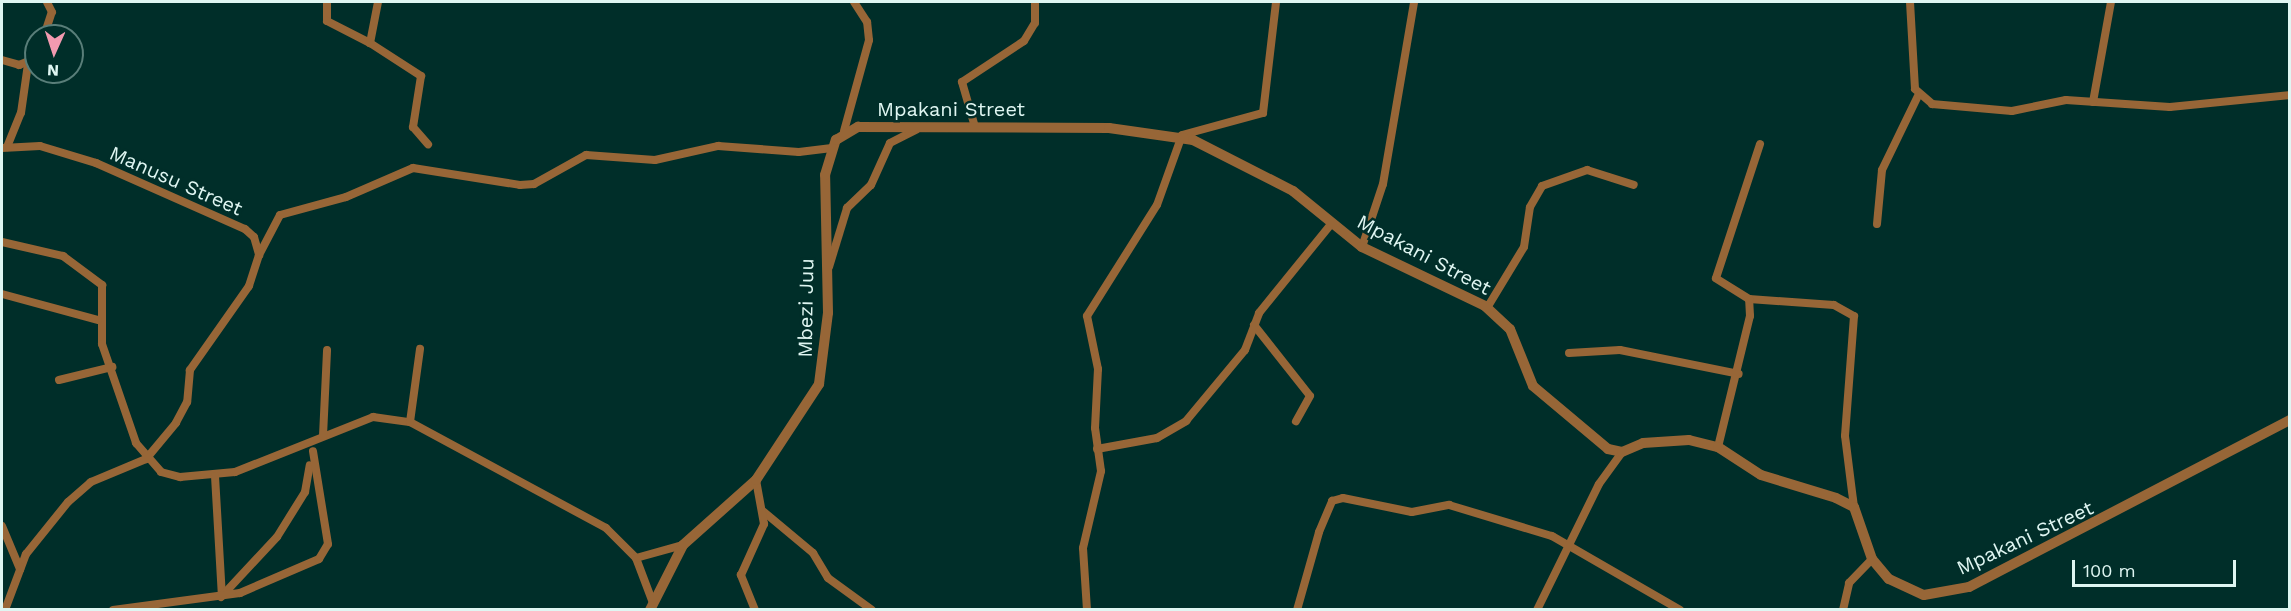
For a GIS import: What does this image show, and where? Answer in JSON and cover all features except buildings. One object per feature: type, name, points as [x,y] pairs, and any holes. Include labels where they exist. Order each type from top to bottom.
[{"type":"street","points":[[327,2],[327,21],[370,43],[421,76],[413,127],[428,144]]},
{"type":"street","points":[[370,43],[378,2]]},
{"type":"street","points":[[5,609],[20,569],[34,542],[91,482],[146,459],[185,408],[190,370],[249,285],[259,255],[280,215],[346,197],[413,168],[520,184],[534,184],[586,155],[655,160],[718,146],[799,152],[832,148],[844,131],[869,40],[867,22],[854,2]]},
{"type":"street","points":[[975,127],[962,82],[1024,41],[1035,23],[1035,2]]},
{"type":"street","points":[[1087,609],[1083,548],[1101,481],[1098,449],[1098,369],[1087,316],[1157,205],[1182,135],[1263,113],[1276,2]]},
{"type":"street","points":[[1362,247],[1383,184],[1414,2]]},
{"type":"street","points":[[1877,224],[1882,170],[1918,96],[1910,2]]},
{"type":"street","points":[[2093,102],[2111,2]]},
{"type":"street","points":[[47,24],[51,3]]},
{"type":"street","points":[[2,60],[24,63]]},
{"type":"street","points":[[4,147],[21,113],[25,84]]},
{"type":"street","points":[[1918,96],[1932,104],[2012,111],[2066,100],[2170,107],[2289,95]]},
{"type":"street","points":[[826,278],[847,208],[871,185],[890,143],[926,126]]},
{"type":"street","name":"Mpakani Street","points":[[844,131],[926,126],[1182,135],[1293,192],[1362,247],[1487,309],[1510,328],[1533,386],[1608,449],[1622,452]]},
{"type":"street","points":[[1760,144],[1716,278],[1749,299],[1834,305],[1854,316],[1845,436],[1854,507],[1872,559],[1849,583],[1843,609]]},
{"type":"street","name":"Manusu Street","points":[[4,147],[40,146],[96,163],[245,229],[254,237],[259,255]]},
{"type":"street","name":"Mbezi Juu","points":[[651,606],[683,545],[756,480],[819,384],[828,330],[824,192],[832,148]]},
{"type":"street","points":[[1487,309],[1524,247],[1530,207],[1542,186],[1587,170],[1634,185]]},
{"type":"street","points":[[1098,449],[1157,438],[1178,427],[1245,350],[1254,325],[1331,224]]},
{"type":"street","points":[[2,242],[63,256],[88,270],[102,285],[98,320],[112,367],[146,459],[170,475],[215,476],[373,417],[410,422],[572,507],[621,540],[636,558],[651,606]]},
{"type":"street","points":[[2,294],[98,320]]},
{"type":"street","points":[[1718,447],[1739,374],[1749,299]]},
{"type":"street","points":[[1254,325],[1307,391],[1310,401],[1296,421]]},
{"type":"street","points":[[410,422],[420,348]]},
{"type":"street","points":[[323,436],[327,350]]},
{"type":"street","points":[[1569,353],[1620,350],[1739,374]]},
{"type":"street","points":[[59,380],[112,367]]},
{"type":"street","name":"Mpakani Street","points":[[1872,559],[1909,591],[1944,594],[1969,586],[2289,420]]},
{"type":"street","points":[[1537,609],[1572,547],[1599,484],[1622,452],[1673,438],[1718,447],[1761,475],[1854,507]]},
{"type":"street","points":[[302,444],[313,451]]},
{"type":"street","points":[[113,609],[221,597],[278,579],[326,552],[313,451]]},
{"type":"street","points":[[221,597],[277,537],[305,492],[313,451]]},
{"type":"street","points":[[215,476],[221,597]]},
{"type":"street","points":[[755,609],[741,575],[758,543],[764,512],[756,480]]},
{"type":"street","points":[[1297,609],[1316,543],[1337,498],[1412,512],[1449,506],[1572,547],[1680,609]]},
{"type":"street","points":[[764,512],[813,553],[828,578],[872,609]]},
{"type":"street","points":[[2,526],[20,569]]},
{"type":"street","points":[[636,558],[683,545]]}]
